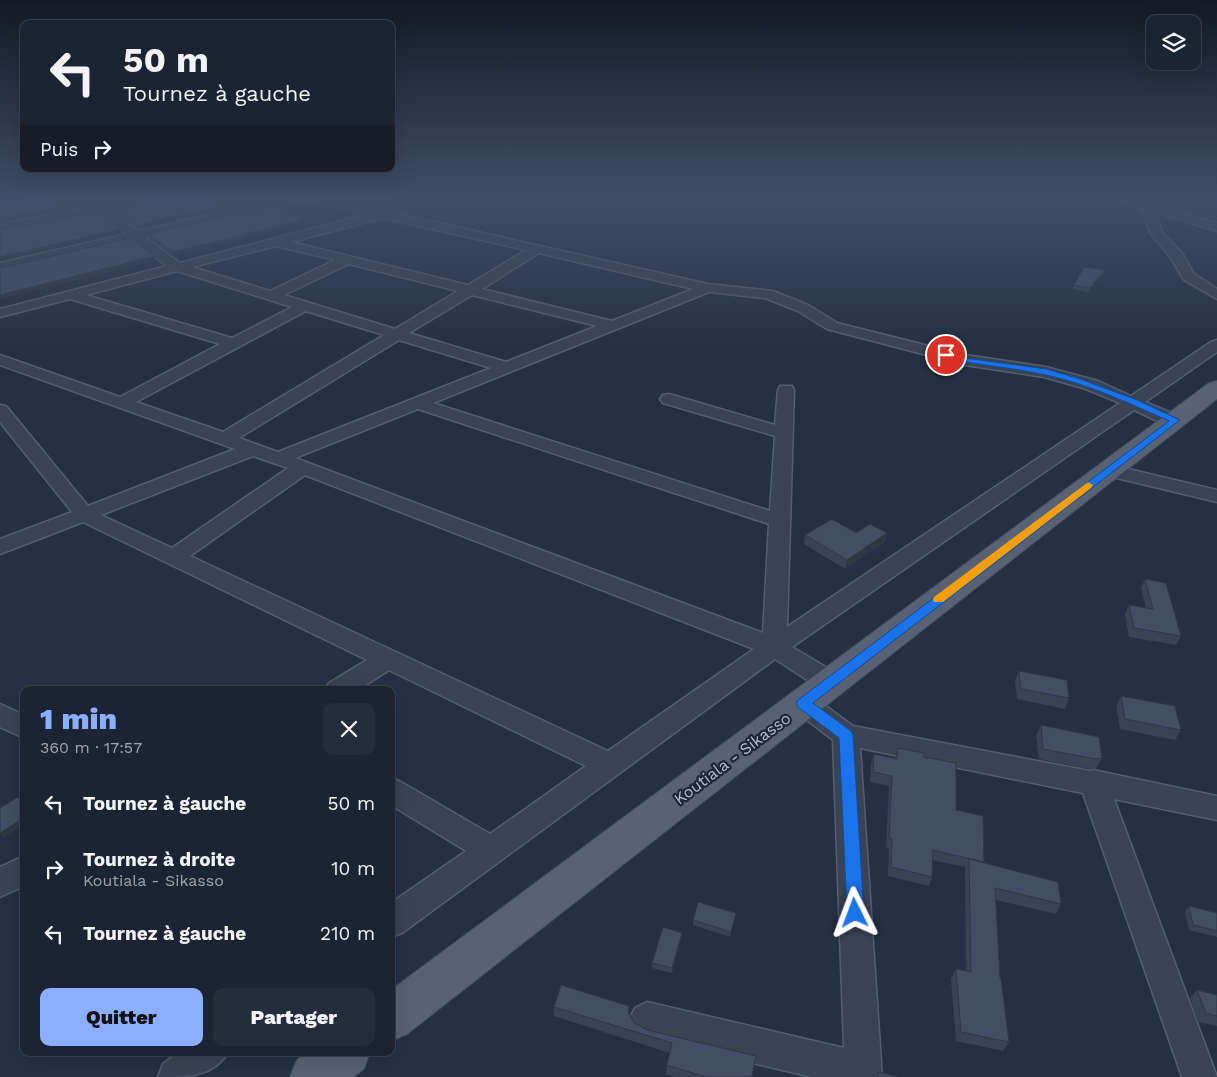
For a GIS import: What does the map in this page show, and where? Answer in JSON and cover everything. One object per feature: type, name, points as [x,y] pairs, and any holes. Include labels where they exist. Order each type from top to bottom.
[{"type":"main road","name":"Koutiala - Sikasso","points":[[395,1015],[1107,470],[1217,388]]},
{"type":"main road","points":[[314,1077],[341,1056]]},
{"type":"street","points":[[0,267],[83,247]]},
{"type":"street","points":[[151,247],[177,267],[508,368]]},
{"type":"street","points":[[0,313],[254,247]]},
{"type":"street","points":[[296,247],[614,326]]},
{"type":"street","points":[[529,247],[708,288],[768,294],[803,308],[832,326],[965,360],[1046,372],[1092,385],[1175,420]]},
{"type":"street","points":[[1169,247],[1177,256],[1189,277],[1217,295]]},
{"type":"street","points":[[225,439],[537,249]]},
{"type":"street","points":[[270,296],[347,260]]},
{"type":"street","points":[[278,458],[708,288]]},
{"type":"street","points":[[70,295],[233,343]]},
{"type":"street","points":[[121,403],[304,306]]},
{"type":"street","points":[[395,919],[774,647],[1217,345]]},
{"type":"street","points":[[0,360],[303,467],[774,647],[830,682]]},
{"type":"street","points":[[774,647],[786,390]]},
{"type":"street","points":[[669,399],[784,433]]},
{"type":"street","points":[[417,403],[780,521]]},
{"type":"street","points":[[0,410],[85,515],[610,765]]},
{"type":"street","points":[[0,547],[253,449]]},
{"type":"street","points":[[174,557],[303,467]]},
{"type":"street","points":[[1107,470],[1217,496]]},
{"type":"street","points":[[344,686],[388,659]]},
{"type":"street","points":[[803,703],[846,735],[1093,782],[1217,808]]},
{"type":"street","points":[[0,714],[20,726]]},
{"type":"street","points":[[647,1020],[864,1074],[846,735]]},
{"type":"street","points":[[1093,782],[1200,1077]]},
{"type":"street","points":[[395,792],[491,850]]},
{"type":"street","points":[[0,883],[20,872]]},
{"type":"street","points":[[176,1077],[205,1056]]},
{"type":"building","points":[[0,247],[42,247],[0,257]]},
{"type":"building","points":[[91,247],[143,247],[155,256],[0,295],[0,268]]},
{"type":"building","points":[[166,247],[193,247],[172,252]]},
{"type":"building","points":[[1084,267],[1105,270],[1090,288],[1074,285]]},
{"type":"building","points":[[832,519],[856,533],[870,524],[887,533],[847,560],[805,535]]},
{"type":"building","points":[[1145,579],[1166,583],[1181,636],[1134,628],[1129,605],[1153,609]]},
{"type":"building","points":[[1019,671],[1067,680],[1069,698],[1021,689]]},
{"type":"building","points":[[1121,696],[1175,706],[1181,730],[1125,719]]},
{"type":"building","points":[[1041,725],[1099,737],[1102,758],[1095,759],[1043,749]]},
{"type":"building","points":[[898,748],[924,753],[924,757],[956,763],[956,810],[983,816],[984,862],[933,850],[932,877],[891,867],[892,839],[889,838],[892,776],[873,772],[874,754],[897,759]]},
{"type":"building","points":[[18,797],[20,800],[20,820],[0,833],[0,808]]},
{"type":"building","points":[[969,859],[1058,882],[1061,904],[995,888],[1000,978],[1009,1042],[961,1032],[956,969],[971,972]]},
{"type":"building","points":[[698,902],[736,913],[731,932],[693,920]]},
{"type":"building","points":[[1189,906],[1217,913],[1217,931],[1193,925]]},
{"type":"building","points":[[663,927],[682,933],[672,968],[652,963]]},
{"type":"building","points":[[561,985],[629,1006],[628,1011],[634,1023],[647,1030],[756,1056],[752,1077],[706,1077],[667,1065],[672,1043],[554,1007]]},
{"type":"building","points":[[1197,990],[1217,995],[1217,1016],[1206,1013]]},
{"type":"building","points":[[878,1072],[899,1077],[878,1077]]},
{"type":"slow traffic","points":[[939,600],[1088,485]]},
{"type":"route","points":[[855,913],[846,735],[803,703],[1175,420],[1092,385],[1046,372],[965,360],[946,355]]}]
